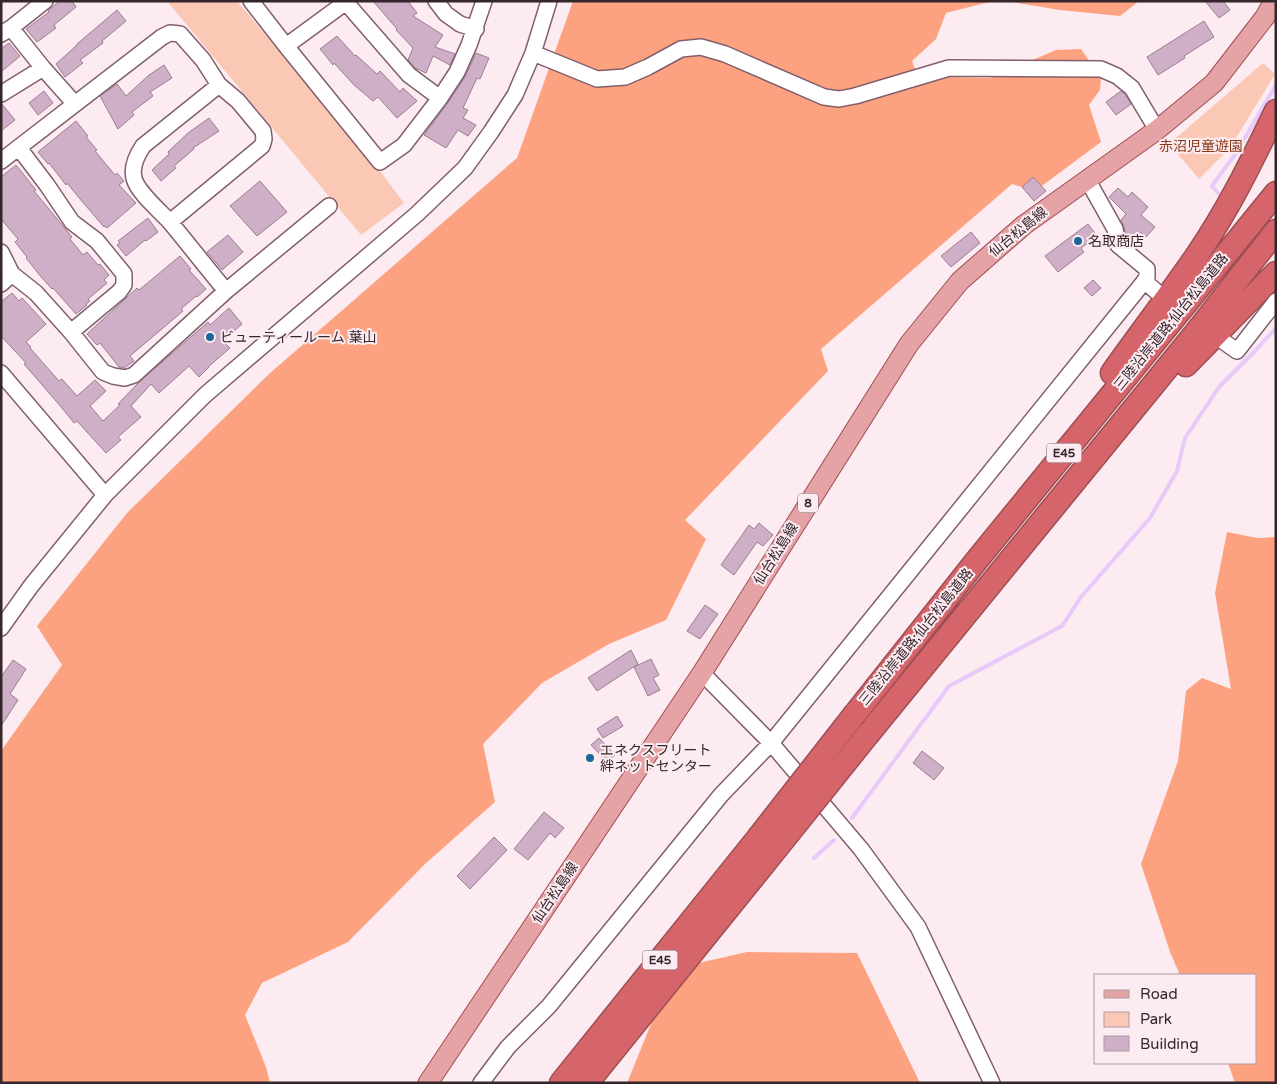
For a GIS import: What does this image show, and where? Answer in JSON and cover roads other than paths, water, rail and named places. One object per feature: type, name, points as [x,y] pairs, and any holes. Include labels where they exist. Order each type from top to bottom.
[{"type":"highway","points":[[977,560],[1195,258],[1232,197],[1276,111]]},
{"type":"highway","name":"三陸沿岸道路;仙台松島道路","points":[[587,1083],[767,844],[855,714],[977,560],[1276,193]]},
{"type":"highway","name":"三陸沿岸道路;仙台松島道路","points":[[561,1083],[767,844],[869,733],[1194,335],[1276,231]]},
{"type":"highway","points":[[1095,456],[1276,273]]},
{"type":"main road","name":"仙台松島線","points":[[428,1083],[702,673],[909,344],[960,281],[1024,225],[1157,130],[1214,84],[1271,10]]},
{"type":"street","points":[[45,1],[6,31],[75,104]]},
{"type":"street","points":[[251,1],[380,162],[404,145],[440,98],[457,72],[476,29],[484,1]]},
{"type":"street","points":[[436,1],[446,14],[460,24],[476,29]]},
{"type":"street","points":[[1,628],[31,586],[105,494],[205,395],[417,214],[465,168],[515,95],[533,53],[549,1]]},
{"type":"street","points":[[286,46],[342,5],[349,6],[409,75],[440,98]]},
{"type":"street","points":[[1,161],[162,37],[170,33],[180,34],[204,60],[219,85],[238,101],[263,132],[264,139],[262,146],[170,222]]},
{"type":"street","points":[[533,53],[597,78],[625,76],[648,67],[681,49],[700,46],[724,54],[824,97],[839,99],[949,68],[1101,69],[1117,76],[1132,88],[1157,130]]},
{"type":"street","points":[[1,94],[43,68]]},
{"type":"street","points":[[219,85],[143,146],[136,156],[133,168],[134,179],[140,190],[170,222],[226,291]]},
{"type":"street","points":[[19,148],[48,185],[72,222],[97,241],[124,274],[124,285],[119,292],[72,332]]},
{"type":"street","points":[[481,1083],[508,1047],[549,1006],[721,795],[771,743],[1147,278],[1147,269],[1118,245],[1115,229],[1087,179]]},
{"type":"street","points":[[1,252],[7,279],[36,293],[72,332],[104,372],[125,378],[134,375],[226,291],[329,206]]},
{"type":"street","points":[[1144,282],[1157,292]]},
{"type":"street","points":[[1220,339],[1236,352],[1276,301]]},
{"type":"street","points":[[1,373],[105,494]]},
{"type":"street","points":[[702,673],[771,743],[861,849],[918,927],[992,1083]]},
{"type":"waterway","points":[[1218,193],[1212,186],[1236,153],[1276,85]]},
{"type":"waterway","points":[[852,818],[949,686],[1062,626],[1081,597],[1150,518],[1177,471],[1185,438],[1219,387],[1276,328]]},
{"type":"waterway","points":[[814,858],[834,840]]},
{"type":"place","name":"名取商店","points":[[1078,241]]},
{"type":"place","name":"ビューティールーム 葉山","points":[[210,337]]},
{"type":"place","name":"エネクスフリート 絆ネットセンター","points":[[590,758]]},
{"type":"park label","name":"赤沼児童遊園","points":[[1201,146]]}]
